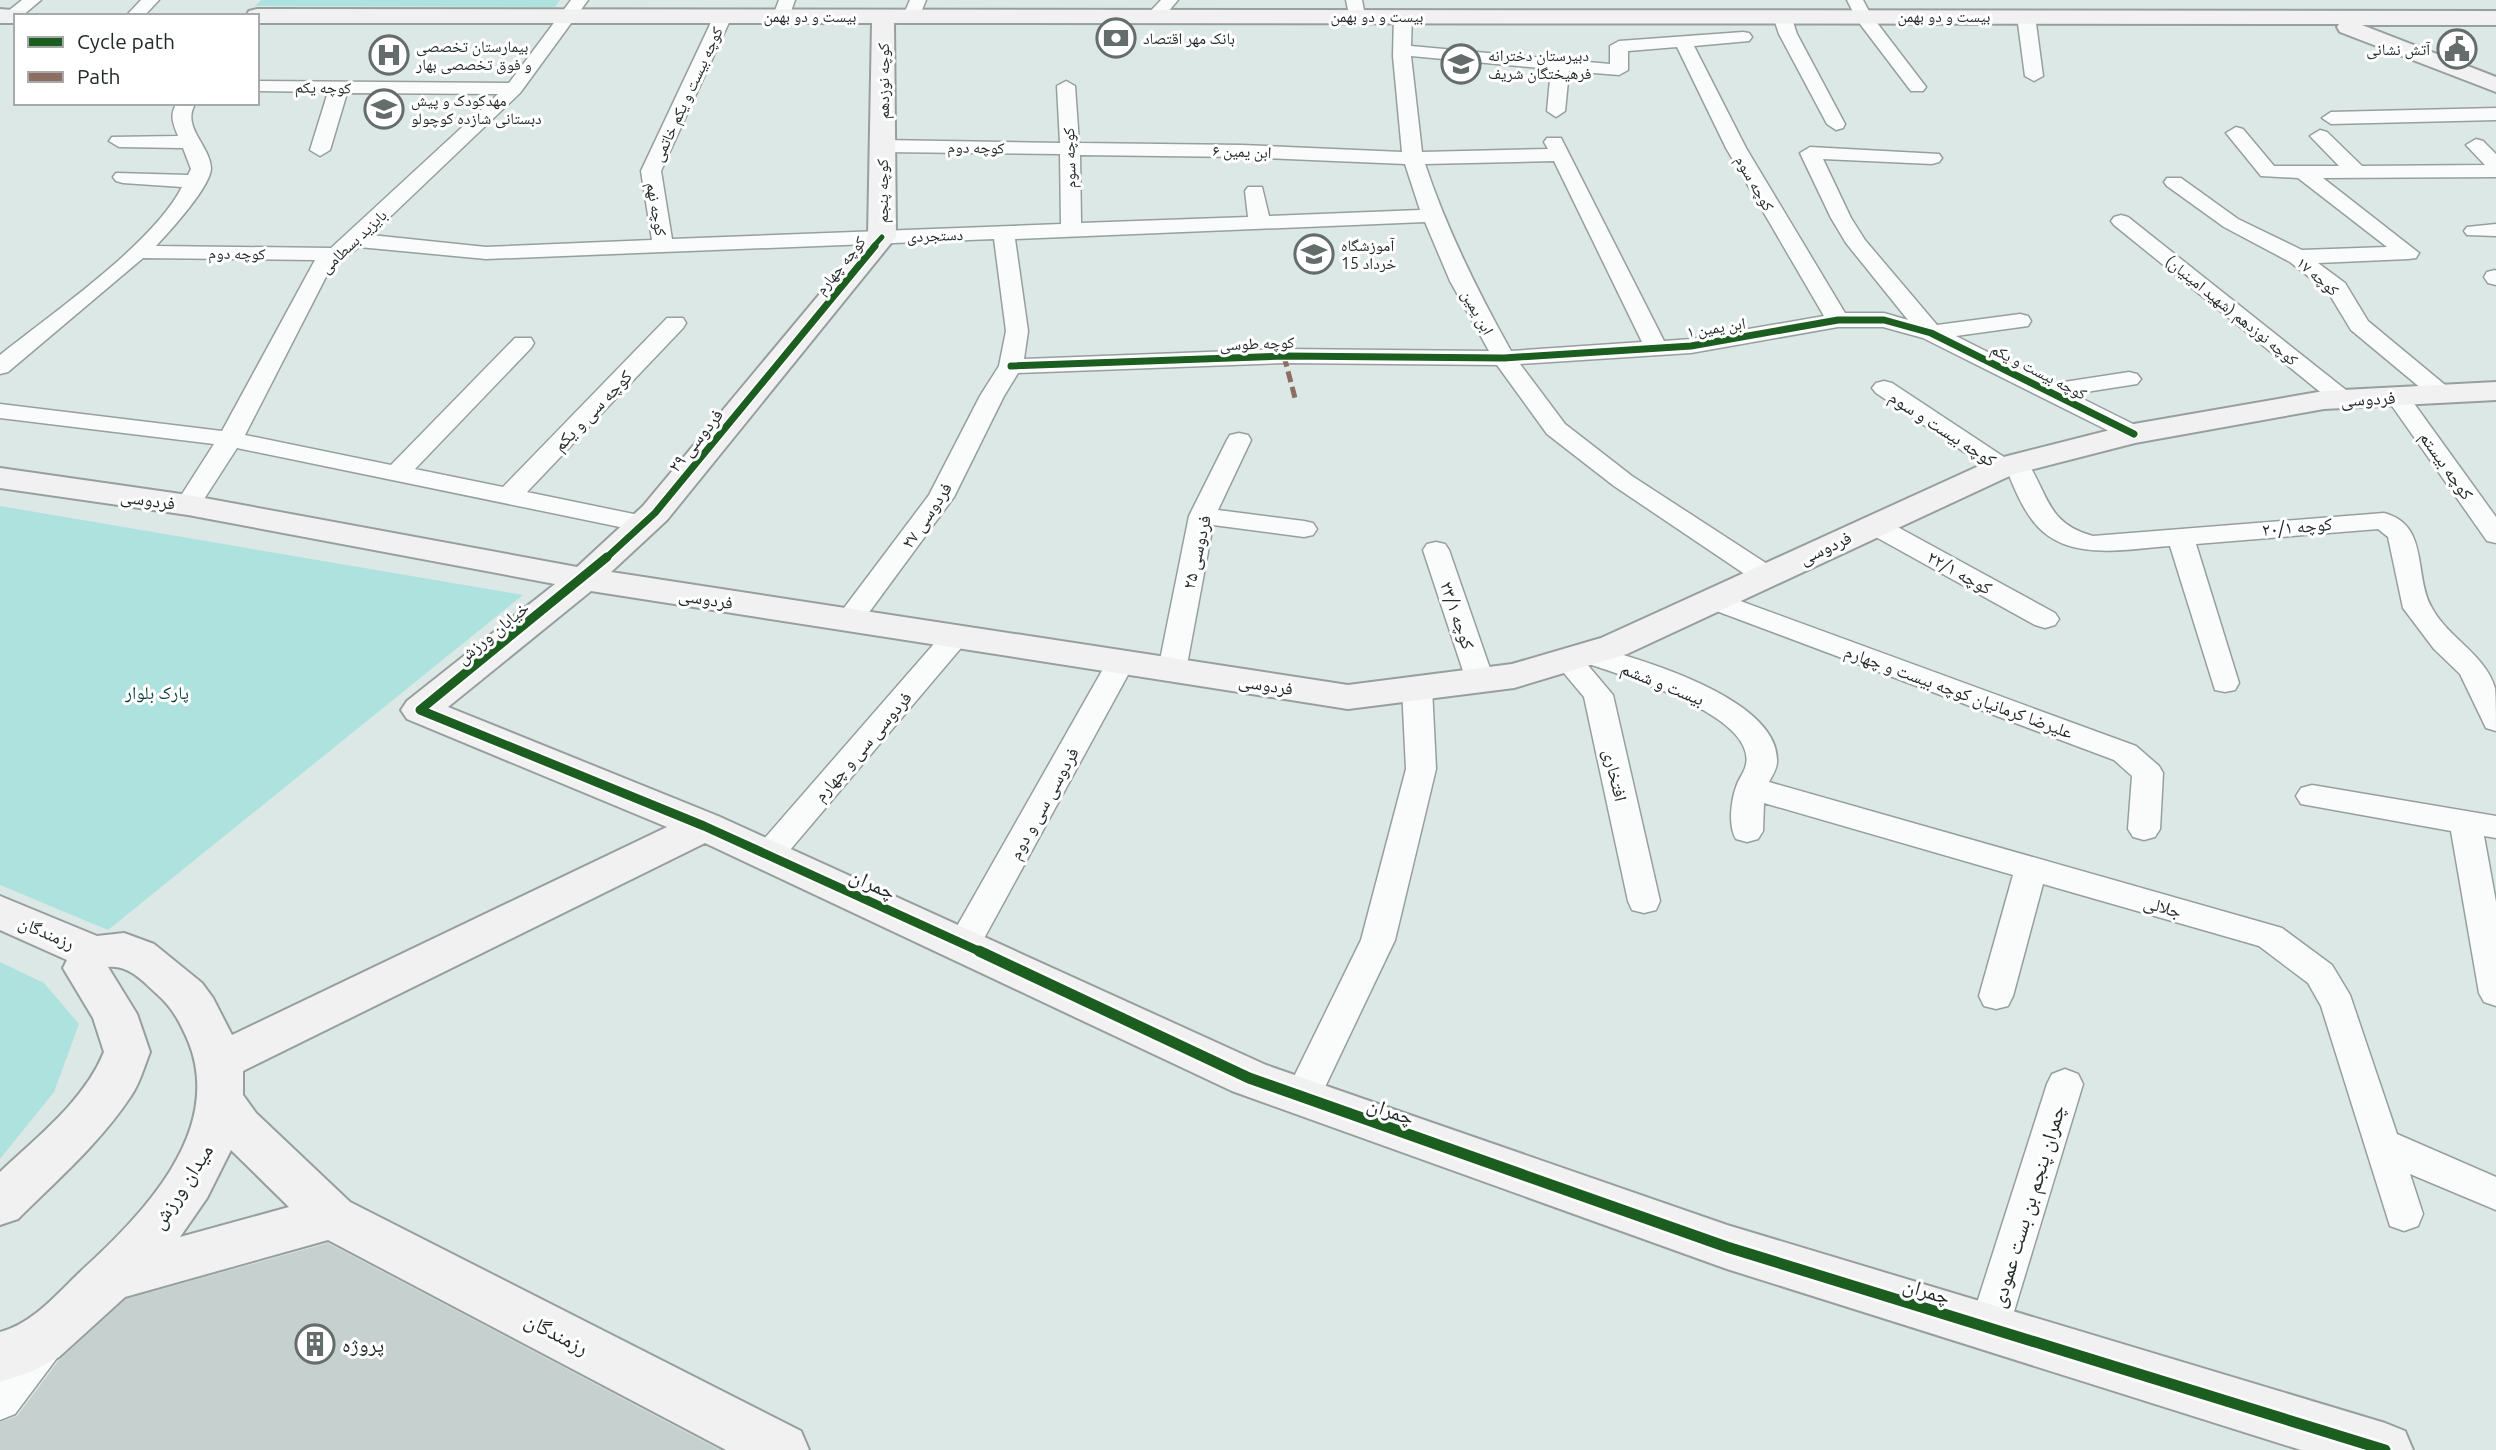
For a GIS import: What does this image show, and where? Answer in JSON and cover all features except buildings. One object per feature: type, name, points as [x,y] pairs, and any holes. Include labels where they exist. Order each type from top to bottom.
[{"type":"main road","points":[[2289,0],[2328,19],[2496,85]]},
{"type":"main road","points":[[2313,0],[2328,19]]},
{"type":"main road","name":"بیست و دو بهمن","points":[[259,16],[575,8],[723,16],[785,8],[883,16],[915,8],[1024,8],[1155,16],[1355,8],[1403,15],[1782,16],[1859,8],[2026,16],[2496,18]]},
{"type":"main road","name":"کوچه نوزدهم","points":[[883,16],[883,146]]},
{"type":"main road","name":"کوچه پنجم","points":[[882,237],[883,146]]},
{"type":"main road","name":"کوچه چهارم","points":[[821,312],[882,237]]},
{"type":"main road","name":"فردوسی ۲۹","points":[[584,579],[644,524],[821,312]]},
{"type":"main road","name":"فردوسی","points":[[0,478],[188,505],[584,579],[1348,697],[1514,676],[1614,646],[1874,524],[2009,465],[2134,434],[2343,399],[2496,391]]},
{"type":"main road","name":"خیابان ورزش","points":[[421,710],[584,579]]},
{"type":"main road","name":"چمران","points":[[421,710],[704,826],[1249,1078],[1727,1247],[2385,1450]]},
{"type":"main road","points":[[218,1079],[704,826]]},
{"type":"main road","name":"رزمندگان","points":[[0,912],[94,953]]},
{"type":"main road","name":"میدان ورزش","points":[[0,1357],[12,1355],[52,1332],[109,1279],[168,1213],[195,1172],[212,1139],[218,1079],[204,1022],[186,992],[137,954],[117,946],[94,953]]},
{"type":"main road","points":[[0,1204],[80,1126],[115,1082],[127,1052],[114,1014],[85,968],[94,953]]},
{"type":"main road","name":"رزمندگان","points":[[218,1079],[239,1127],[332,1217],[781,1450]]},
{"type":"main road","points":[[109,1279],[332,1217]]},
{"type":"street","points":[[9,16],[33,0]]},
{"type":"street","points":[[136,14],[151,0]]},
{"type":"street","points":[[1155,16],[1170,0]]},
{"type":"street","name":"بایزید بسطامی","points":[[188,505],[230,439],[321,266],[354,240],[514,89],[575,8]]},
{"type":"street","points":[[1859,8],[1917,87]]},
{"type":"street","name":"ابن یمین","points":[[1403,15],[1402,50],[1408,132],[1413,158],[1432,216],[1461,281],[1504,358],[1556,429],[1623,481],[1765,575]]},
{"type":"street","name":"کوچه بیست و یکم خاتمی","points":[[651,171],[723,16]]},
{"type":"street","points":[[1402,50],[1619,70],[1619,46],[1742,37],[1722,16]]},
{"type":"street","points":[[1782,16],[1788,34],[1836,124]]},
{"type":"street","points":[[2026,16],[2034,76]]},
{"type":"street","name":"کوچه سوم","points":[[1683,40],[1718,120],[1764,201],[1838,320]]},
{"type":"street","points":[[1556,111],[1560,65]]},
{"type":"street","name":"کوچه یکم","points":[[259,86],[514,89]]},
{"type":"street","name":"کوچه سوم","points":[[1066,86],[1071,230]]},
{"type":"street","points":[[320,149],[338,87]]},
{"type":"street","points":[[0,367],[138,252],[186,201],[201,169],[181,120],[186,105]]},
{"type":"street","points":[[2331,118],[2496,114]]},
{"type":"street","points":[[2236,133],[2268,172],[2496,171]]},
{"type":"street","points":[[2320,136],[2356,171]]},
{"type":"street","points":[[119,141],[190,142]]},
{"type":"street","points":[[2476,145],[2496,165]]},
{"type":"street","name":"کوچه دوم","points":[[883,146],[1070,148]]},
{"type":"street","name":"ابن یمین ۶","points":[[1070,148],[1413,158],[1557,148],[1657,348]]},
{"type":"street","points":[[1932,158],[1810,153],[1841,218],[1857,243],[1931,332],[2020,321]]},
{"type":"street","name":"کوچه نهم","points":[[651,171],[663,246]]},
{"type":"street","points":[[2298,257],[2408,253],[2303,172]]},
{"type":"street","points":[[123,177],[197,182]]},
{"type":"street","name":"۱۷ کوچه","points":[[2174,182],[2231,223],[2298,257],[2337,288],[2359,325],[2442,394]]},
{"type":"street","points":[[1255,191],[1259,222]]},
{"type":"street","name":"دستجردی","points":[[354,240],[486,253],[1432,216]]},
{"type":"street","name":"کوچه نوزدهم (شهید امینیان)","points":[[2121,221],[2343,399]]},
{"type":"street","points":[[2474,231],[2496,230]]},
{"type":"street","points":[[1004,233],[1017,331],[1011,366]]},
{"type":"street","name":"کوچه دوم","points":[[138,252],[336,254]]},
{"type":"street","name":"ابن یمین ۱","points":[[1504,358],[1691,346],[1838,320],[1884,320],[1931,332]]},
{"type":"street","name":"کوچه سی و یکم","points":[[509,496],[675,323]]},
{"type":"street","name":"کوچه بیست و یکم","points":[[1931,332],[2134,434]]},
{"type":"street","points":[[397,473],[523,343]]},
{"type":"street","name":"کوچه طوسی","points":[[1011,366],[1284,356],[1504,358]]},
{"type":"street","name":"فردوسی ۲۷","points":[[849,620],[942,497],[992,396],[1011,366]]},
{"type":"street","points":[[2049,391],[2130,379]]},
{"type":"street","name":"کوچه بیست و سوم","points":[[1884,388],[2009,465]]},
{"type":"street","name":"کوچه بیستم","points":[[2397,396],[2496,535]]},
{"type":"street","points":[[0,411],[230,439],[644,524]]},
{"type":"street","name":"فردوسی ۲۵","points":[[1172,670],[1202,516],[1238,440]]},
{"type":"street","name":"کوچه ۲۰/۱","points":[[2009,465],[2044,522],[2067,539],[2093,544],[2384,521],[2401,534],[2417,608],[2444,643],[2472,669],[2496,721]]},
{"type":"street","points":[[1202,516],[1304,529]]},
{"type":"street","name":"کوچه ۲۲/۱","points":[[1874,524],[2045,619]]},
{"type":"street","points":[[2180,536],[2225,683]]},
{"type":"street","name":"کوچه ۲۳/۱","points":[[1436,550],[1480,680]]},
{"type":"street","name":"علیرضا کرمانیان کوچه بیست و چهارم","points":[[1713,600],[2125,753],[2148,773],[2144,829]]},
{"type":"street","name":"فردوسی سی و چهارم","points":[[768,855],[956,636]]},
{"type":"street","name":"بیست و ششم","points":[[1577,657],[1691,690],[1724,709],[1755,733],[1763,761],[1751,788],[1747,831]]},
{"type":"street","name":"افتخاری","points":[[1577,657],[1598,695],[1644,901]]},
{"type":"street","name":"فردوسی سی و دوم","points":[[964,944],[1121,662]]},
{"type":"street","points":[[1301,1097],[1378,940],[1421,769],[1417,688]]},
{"type":"street","name":"جلالی","points":[[1751,788],[2270,937],[2320,974],[2338,1005],[2404,1214]]},
{"type":"street","points":[[2312,796],[2480,824],[2496,992]]},
{"type":"street","points":[[1996,996],[2031,868]]},
{"type":"street","name":"چمران پنجم بن بست عمودی","points":[[1989,1328],[2065,1084]]},
{"type":"street","points":[[2381,1144],[2496,1194]]},
{"type":"street","points":[[0,1400],[52,1332]]},
{"type":"green space","points":[[261,0],[560,0],[555,7],[255,6]]},
{"type":"green space","name":"پارک بلوار","points":[[0,506],[523,595],[108,930],[0,885]]},
{"type":"green space","points":[[0,962],[44,983],[79,1024],[54,1092],[0,1159]]},
{"type":"marked path","points":[[1284,356],[1295,398]]},
{"type":"cycle path","points":[[882,237],[655,513],[584,579],[420,710],[704,826],[1249,1078],[1727,1247],[2385,1450]]},
{"type":"cycle path","points":[[1011,366],[1284,356],[1504,358],[1691,346],[1838,320],[1884,320],[1931,333],[2134,434]]},
{"type":"place","name":"بانک مهر اقتصاد","points":[[1116,38]]},
{"type":"place","name":"آتش نشانی","points":[[2457,49]]},
{"type":"place","name":"بیمارستان تخصصی و فوق تخصصی بهار","points":[[389,55]]},
{"type":"place","name":"دبیرستان دخترانه فرهیختگان شریف","points":[[1461,64]]},
{"type":"place","name":"مهدکودک و پیش دبستانی شازده کوچولو","points":[[384,109]]},
{"type":"place","name":"آموزشگاه 15 خرداد","points":[[1314,254]]},
{"type":"place","name":"پروژه","points":[[315,1344]]}]
